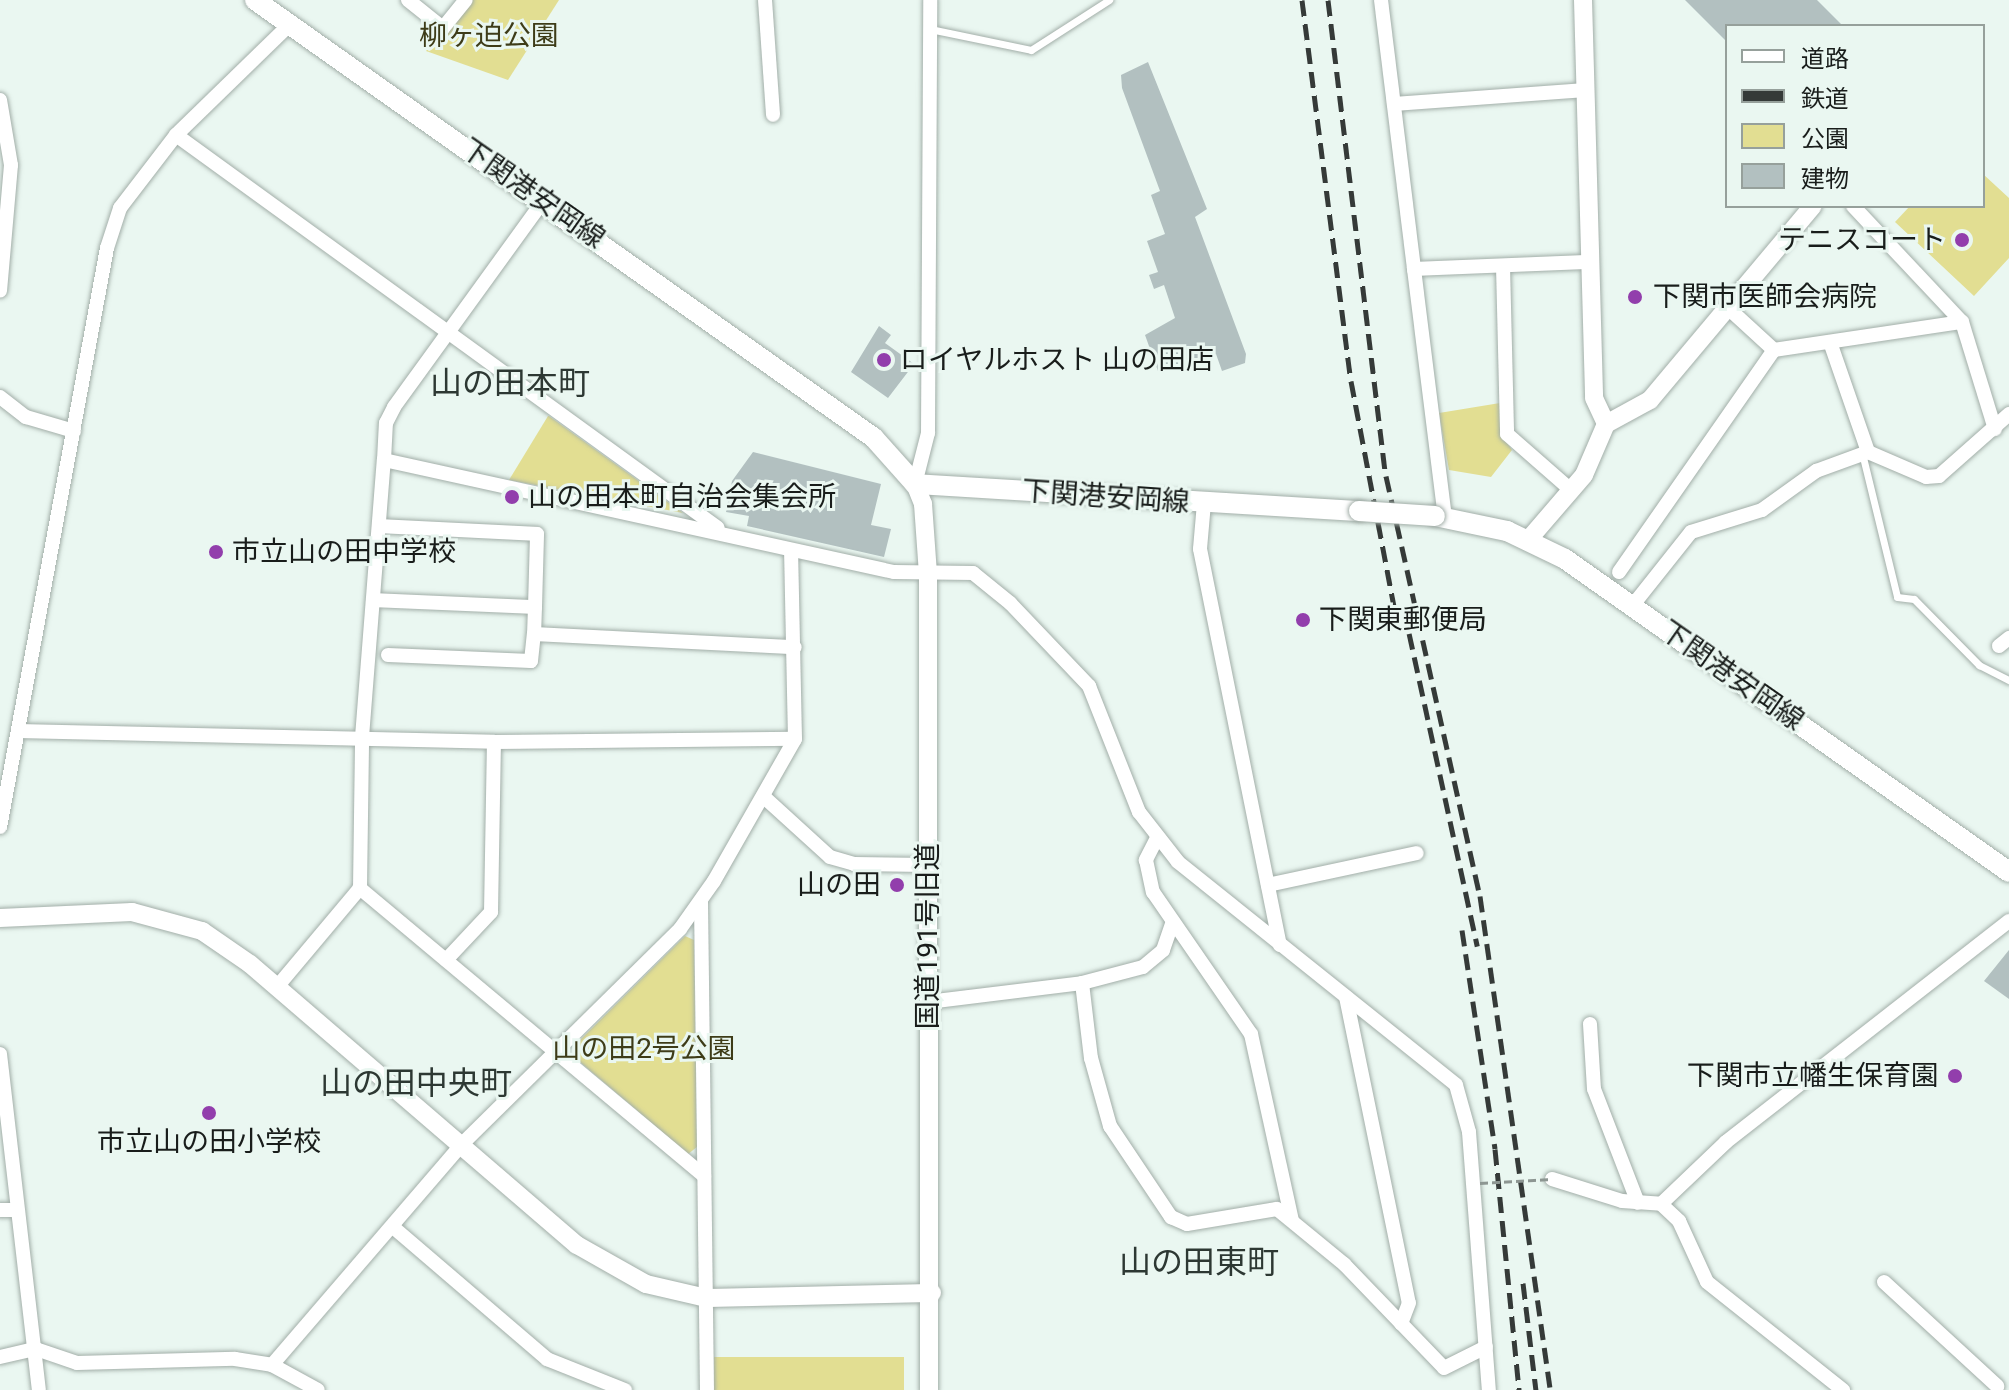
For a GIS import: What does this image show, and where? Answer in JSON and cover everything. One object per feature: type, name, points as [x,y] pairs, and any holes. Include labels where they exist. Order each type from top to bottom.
[{"type":"main road","name":"下関港安岡線","points":[[255,0],[874,438],[915,484],[1440,517],[1529,539],[1633,605],[2009,872]]},
{"type":"street","points":[[408,0],[443,28],[466,0]]},
{"type":"street","points":[[765,0],[773,115]]},
{"type":"street","points":[[915,484],[928,433],[930,0]]},
{"type":"street","points":[[1381,0],[1440,517]]},
{"type":"street","points":[[1583,0],[1594,398],[1606,424]]},
{"type":"street","points":[[0,827],[107,248],[120,208],[176,135],[291,23]]},
{"type":"street","points":[[1394,104],[1585,90]]},
{"type":"street","points":[[0,100],[11,165],[0,291]]},
{"type":"street","points":[[176,135],[725,533]]},
{"type":"street","points":[[277,987],[360,888],[362,737],[386,423],[446,333],[543,201]]},
{"type":"street","points":[[1529,539],[1591,463],[1606,424],[1650,400],[1811,208]]},
{"type":"street","points":[[1855,208],[1962,322],[1995,429]]},
{"type":"street","points":[[1414,269],[1591,262]]},
{"type":"street","points":[[1503,266],[1507,434],[1571,490]]},
{"type":"street","points":[[1727,307],[1774,350]]},
{"type":"street","points":[[1619,572],[1774,350],[1962,322]]},
{"type":"street","points":[[1830,342],[1865,453]]},
{"type":"street","points":[[0,397],[26,417],[74,431]]},
{"type":"street","points":[[1633,605],[1691,532],[1762,510],[1816,471],[1865,453],[1931,477],[1963,460],[2009,414]]},
{"type":"street","points":[[384,460],[725,533],[791,551],[928,573],[973,573],[1079,674],[1101,707],[1127,789],[1157,838],[1280,945],[1456,1085],[1477,1183],[1489,1390]]},
{"type":"street","name":"国道191号旧道","points":[[915,484],[923,504],[928,573],[927,865],[932,1293],[929,1390]]},
{"type":"street","points":[[1204,503],[1200,549],[1280,945]]},
{"type":"street","points":[[380,526],[537,534],[531,661],[388,655]]},
{"type":"street","points":[[272,1365],[462,1144],[701,901],[795,739],[791,551]]},
{"type":"street","points":[[373,600],[535,607]]},
{"type":"street","points":[[534,634],[795,647]]},
{"type":"street","points":[[18,731],[494,742],[795,739]]},
{"type":"street","points":[[446,960],[491,912],[494,742]]},
{"type":"street","points":[[764,797],[830,857],[854,864],[927,865]]},
{"type":"street","points":[[1157,838],[1146,868],[1172,924],[1251,1034],[1292,1220]]},
{"type":"street","points":[[1268,885],[1417,853]]},
{"type":"street","points":[[360,888],[704,1176]]},
{"type":"street","points":[[701,901],[707,1390]]},
{"type":"street","points":[[0,918],[105,911],[167,917],[218,941],[277,987],[589,1254],[646,1284],[706,1298],[932,1293]]},
{"type":"street","points":[[1661,1204],[1726,1142],[2009,921]]},
{"type":"street","points":[[928,1002],[1082,983],[1157,958],[1172,924]]},
{"type":"street","points":[[1082,983],[1091,1058],[1110,1126],[1171,1217],[1187,1224],[1277,1209],[1444,1368],[1486,1347]]},
{"type":"street","points":[[1346,997],[1409,1303],[1401,1324]]},
{"type":"street","points":[[1590,1024],[1594,1089],[1638,1203]]},
{"type":"street","points":[[0,1054],[39,1390]]},
{"type":"street","points":[[1552,1179],[1638,1203],[1661,1204],[1679,1221],[1707,1282],[1843,1390]]},
{"type":"street","points":[[0,1210],[17,1210]]},
{"type":"street","points":[[393,1227],[547,1359],[625,1390]]},
{"type":"street","points":[[1884,1282],[2000,1387]]},
{"type":"street","points":[[0,1357],[36,1349],[77,1363],[172,1357],[272,1365],[318,1390]]},
{"type":"lane","points":[[930,29],[1031,50],[1109,0]]},
{"type":"lane","points":[[1865,453],[1897,597],[1914,599],[1979,665],[2009,680]]},
{"type":"path","points":[[1477,1183],[1552,1179]]},
{"type":"green space","name":"柳ヶ迫公園","points":[[466,0],[559,0],[508,80],[426,51]]},
{"type":"green space","name":"テニスコート","points":[[1985,176],[2009,198],[2009,258],[1974,296],[1895,222],[1908,208],[1985,208]]},
{"type":"green space","points":[[1500,403],[1501,434],[1512,450],[1491,477],[1449,470],[1439,413]]},
{"type":"green space","points":[[549,416],[683,513],[509,480]]},
{"type":"green space","name":"山の田2号公園","points":[[685,936],[694,940],[697,1147],[688,1154],[573,1056],[575,1045]]},
{"type":"green space","points":[[714,1357],[904,1357],[904,1390],[714,1390]]},
{"type":"building","points":[[1685,0],[1817,0],[1841,24],[1725,24],[1725,40]]},
{"type":"building","points":[[1148,62],[1207,209],[1195,217],[1246,354],[1245,363],[1222,371],[1216,354],[1158,371],[1145,335],[1175,318],[1164,285],[1154,289],[1149,275],[1158,272],[1147,241],[1165,234],[1151,195],[1160,191],[1122,88],[1121,75]]},
{"type":"building","name":"ロイヤルホスト 山の田店","points":[[879,326],[891,335],[885,343],[914,364],[888,398],[851,372]]},
{"type":"building","points":[[753,452],[881,484],[871,525],[891,529],[884,557],[747,526],[749,516],[726,512],[732,481]]},
{"type":"building","points":[[2009,950],[2009,999],[1984,981]]},
{"type":"railway","points":[[1302,0],[1351,381],[1398,628]]},
{"type":"railway","points":[[1328,0],[1386,476],[1480,896],[1550,1390]]},
{"type":"railway","points":[[1404,610],[1477,946]]},
{"type":"railway","points":[[1462,930],[1495,1149],[1519,1390]]},
{"type":"railway","points":[[1523,1283],[1536,1390]]},
{"type":"place","name":"テニスコート","points":[[1962,240]]},
{"type":"place","name":"下関市医師会病院","points":[[1635,297]]},
{"type":"place","name":"ロイヤルホスト 山の田店","points":[[884,360]]},
{"type":"place","name":"山の田本町自治会集会所","points":[[512,497]]},
{"type":"place","name":"市立山の田中学校","points":[[216,552]]},
{"type":"place","name":"下関東郵便局","points":[[1303,620]]},
{"type":"place","name":"山の田","points":[[897,885]]},
{"type":"place","name":"下関市立幡生保育園","points":[[1955,1076]]},
{"type":"place","name":"市立山の田小学校","points":[[209,1113]]},
{"type":"district","name":"山の田本町","points":[[510,383]]},
{"type":"district","name":"山の田中央町","points":[[416,1083]]},
{"type":"district","name":"山の田東町","points":[[1199,1262]]}]
